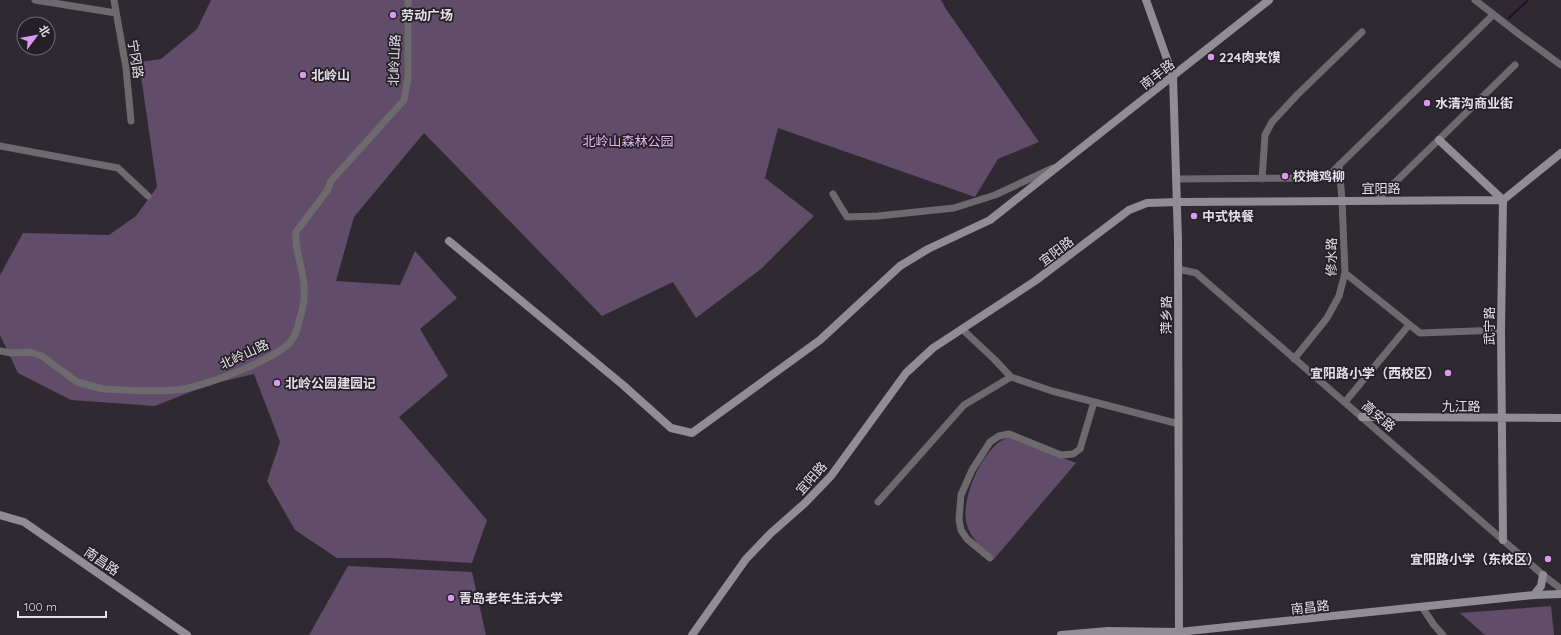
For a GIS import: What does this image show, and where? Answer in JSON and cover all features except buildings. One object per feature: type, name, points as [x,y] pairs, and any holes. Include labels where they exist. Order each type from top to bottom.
[{"type":"street","points":[[35,0],[116,13]]},
{"type":"street","name":"宁冈路","points":[[114,0],[126,68],[131,121]]},
{"type":"street","name":"北岭山路","points":[[0,351],[12,353],[30,352],[46,358],[77,382],[103,390],[176,390],[192,388],[210,382],[270,357],[292,341],[300,321],[304,297],[304,284],[295,240],[296,232],[327,191],[331,181],[404,100],[408,78],[408,0]]},
{"type":"street","name":"萍乡路","points":[[1146,0],[1173,76],[1178,269],[1179,634]]},
{"type":"street","name":"南丰路","points":[[449,241],[623,385],[671,428],[692,433],[820,340],[900,266],[928,249],[990,220],[1269,0]]},
{"type":"street","points":[[1475,0],[1561,65]]},
{"type":"street","points":[[1176,179],[1326,178],[1493,15]]},
{"type":"street","points":[[1262,179],[1265,135],[1272,122],[1297,95],[1362,32]]},
{"type":"street","points":[[1377,200],[1515,65]]},
{"type":"street","points":[[1439,140],[1502,200],[1561,152]]},
{"type":"street","points":[[0,146],[118,168],[148,196]]},
{"type":"street","name":"修水路","points":[[1294,359],[1327,318],[1339,296],[1344,272],[1342,200],[1339,165]]},
{"type":"street","points":[[833,194],[847,217],[878,216],[954,208],[995,195],[1058,166]]},
{"type":"street","name":"宜阳路","points":[[692,635],[746,559],[771,533],[805,504],[831,476],[906,372],[933,348],[1035,281],[1129,210],[1147,203],[1177,202],[1502,200]]},
{"type":"street","name":"武宁路","points":[[1502,200],[1501,330],[1503,540]]},
{"type":"street","name":"高安路","points":[[1178,269],[1196,273],[1561,589]]},
{"type":"street","points":[[1344,272],[1420,333],[1501,330]]},
{"type":"street","points":[[1345,402],[1410,325]]},
{"type":"street","points":[[962,329],[994,358],[1011,377],[1052,391],[1179,424]]},
{"type":"street","points":[[878,502],[964,405],[1011,377]]},
{"type":"street","points":[[990,558],[967,539],[961,530],[959,519],[961,495],[975,465],[990,442],[999,436],[1009,434],[1061,455],[1073,454],[1080,449],[1094,402]]},
{"type":"street","name":"九江路","points":[[1362,417],[1561,418]]},
{"type":"street","name":"南昌路","points":[[0,514],[24,522],[187,635]]},
{"type":"street","points":[[1534,595],[1541,586],[1543,575]]},
{"type":"street","name":"南昌路","points":[[1062,635],[1108,631],[1179,634],[1534,595],[1561,594]]},
{"type":"street","points":[[1422,607],[1443,635]]},
{"type":"green space","name":"北岭山森林公园","points":[[211,0],[941,0],[1039,142],[998,159],[975,197],[778,128],[765,178],[814,216],[761,269],[696,318],[673,282],[602,316],[424,133],[354,217],[336,281],[400,285],[415,251],[457,298],[420,329],[448,376],[399,417],[487,520],[472,563],[389,558],[337,558],[295,530],[267,481],[280,442],[254,374],[208,385],[155,406],[71,400],[18,373],[0,335],[0,275],[23,233],[109,235],[136,216],[157,187],[139,62],[161,59],[197,29]]},
{"type":"green space","points":[[1010,437],[1076,463],[994,559],[979,545],[970,533],[966,517],[966,504],[975,475],[982,462],[1000,441]]},
{"type":"green space","points":[[348,566],[472,572],[486,635],[309,635]]},
{"type":"green space","points":[[1551,606],[1554,635],[1485,635],[1460,613]]},
{"type":"waterway","points":[[1509,18],[1528,0]]},
{"type":"place","name":"劳动广场","points":[[393,15]]},
{"type":"place","name":"224肉夹馍","points":[[1211,57]]},
{"type":"place","name":"北岭山","points":[[303,75]]},
{"type":"place","name":"水清沟商业街","points":[[1427,103]]},
{"type":"place","name":"校摊鸡柳","points":[[1285,176]]},
{"type":"place","name":"中式快餐","points":[[1194,216]]},
{"type":"place","name":"宜阳路小学（西校区）","points":[[1448,373]]},
{"type":"place","name":"北岭公园建园记","points":[[277,383]]},
{"type":"place","name":"宜阳路小学（东校区）","points":[[1548,559]]},
{"type":"place","name":"青岛老年生活大学","points":[[451,598]]}]
